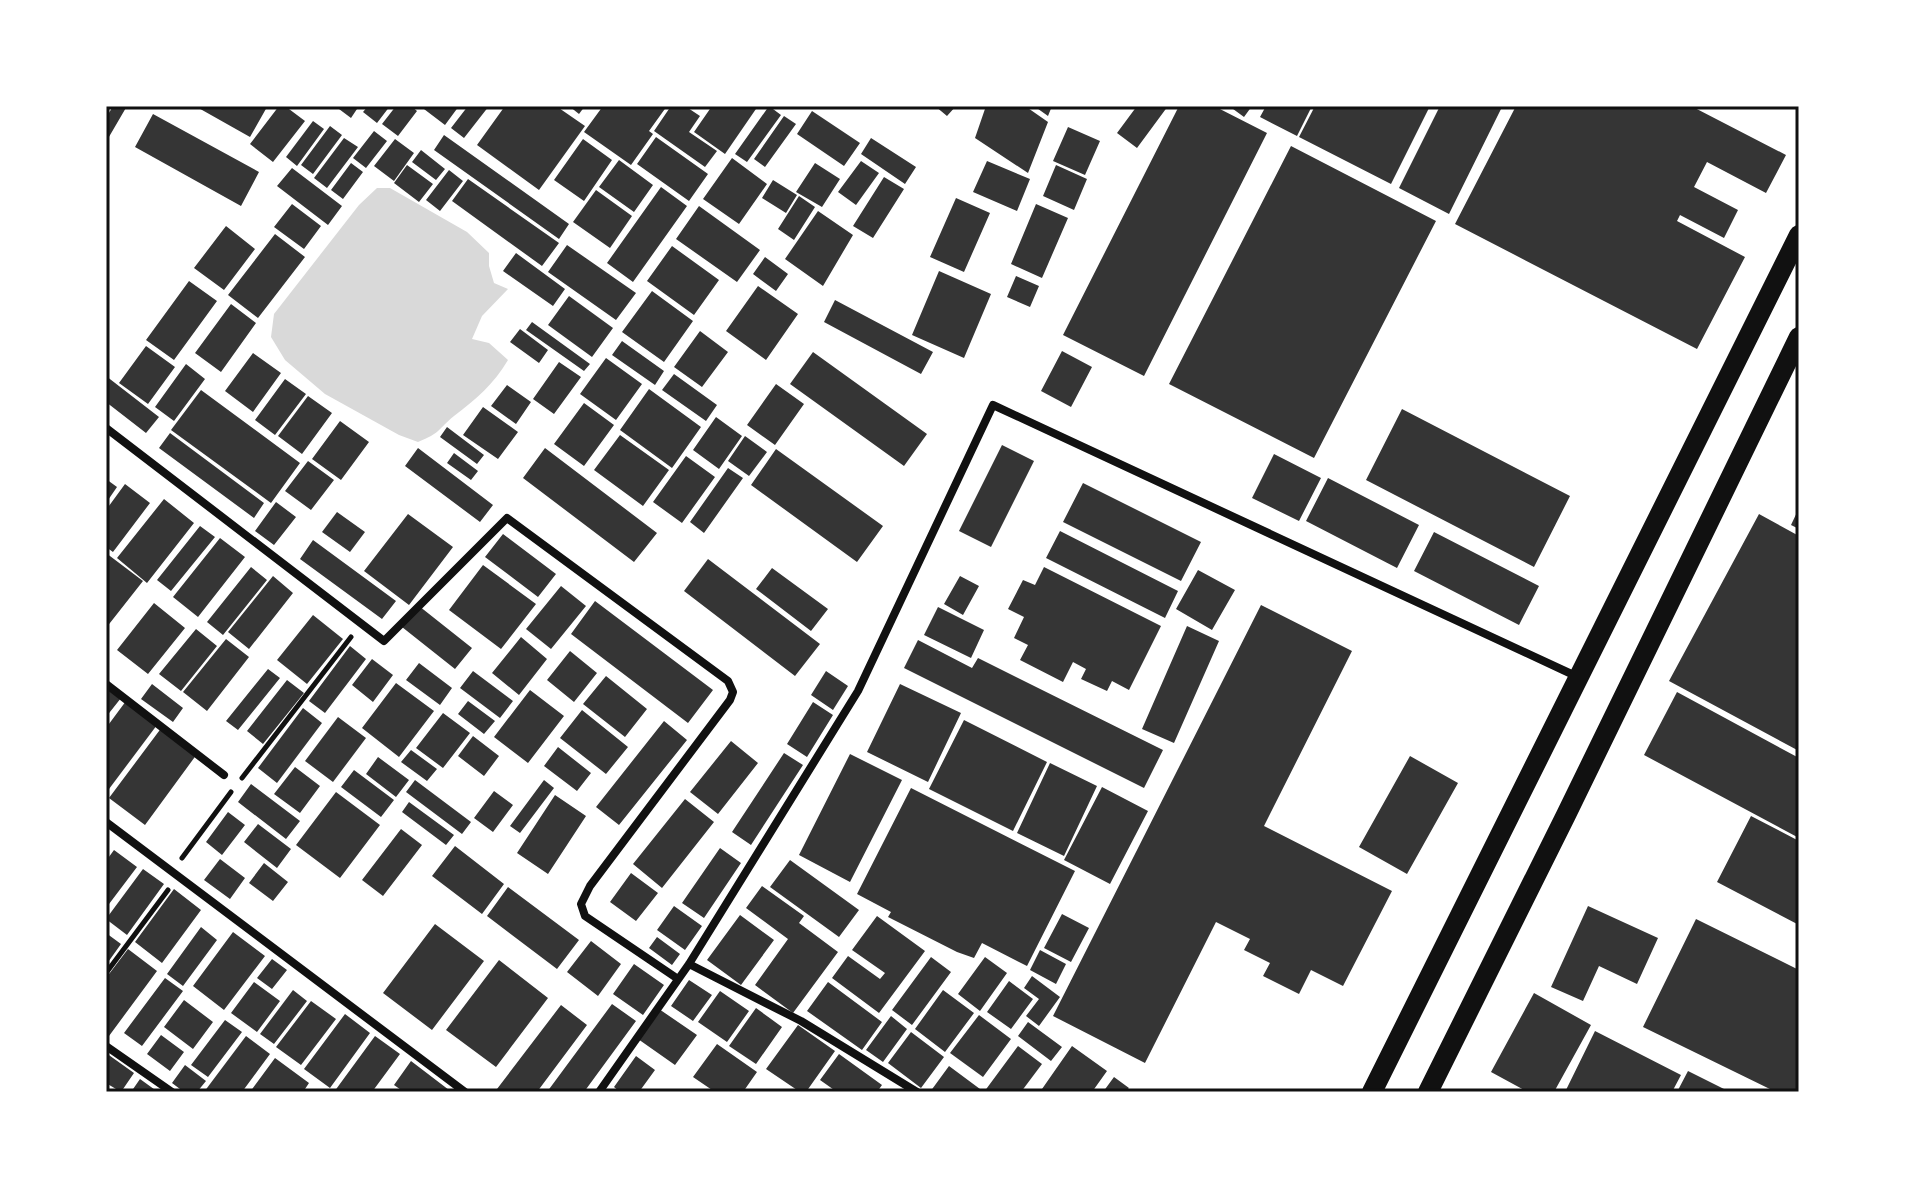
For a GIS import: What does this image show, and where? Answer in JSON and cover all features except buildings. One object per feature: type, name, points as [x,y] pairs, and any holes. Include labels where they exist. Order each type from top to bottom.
[{"type":"main road","points":[[1372,1092],[1799,235]]},
{"type":"main road","points":[[1428,1092],[1799,337]]},
{"type":"street","points":[[599,1092],[689,964],[858,691],[993,405],[1578,677]]},
{"type":"street","points":[[106,428],[384,641],[507,518],[728,681],[733,692],[730,700],[581,904],[585,916],[678,979]]},
{"type":"street","points":[[106,684],[224,775]]},
{"type":"street","points":[[106,822],[465,1092]]},
{"type":"street","points":[[689,964],[801,1021],[917,1092]]},
{"type":"street","points":[[106,1046],[172,1092]]},
{"type":"path","points":[[106,973],[175,874],[362,624]]},
{"type":"shaded area","points":[[377,188],[390,188],[467,232],[489,253],[494,283],[508,289],[482,316],[472,339],[489,343],[508,360],[477,397],[435,433],[418,442],[399,435],[325,394],[285,360],[271,337],[274,314],[359,205]]}]
